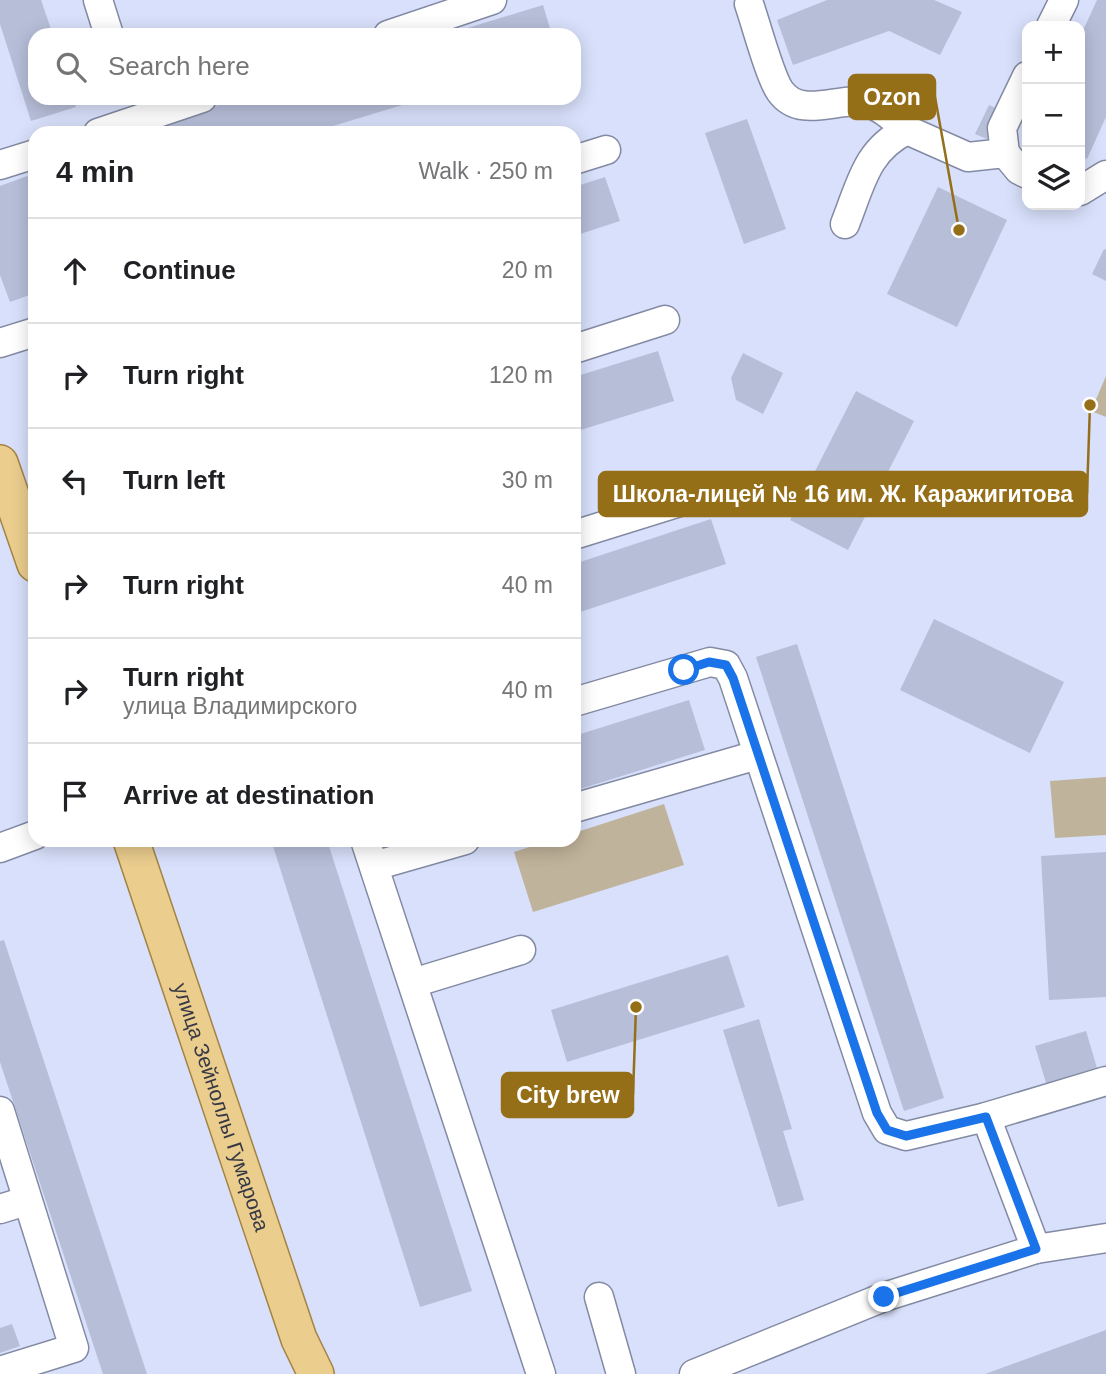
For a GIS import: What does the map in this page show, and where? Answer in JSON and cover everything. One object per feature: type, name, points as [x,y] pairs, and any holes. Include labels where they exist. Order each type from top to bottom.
[{"type":"main road","points":[[0,463],[28,520]]},
{"type":"main road","name":"улица Зейноллы Гумарова","points":[[133,847],[299,1339],[316,1374]]},
{"type":"main road","points":[[296,1374],[299,1339]]},
{"type":"main road","points":[[299,1339],[332,1374]]},
{"type":"street","points":[[98,0],[107,28]]},
{"type":"street","points":[[409,28],[492,0]]},
{"type":"street","points":[[1054,21],[1064,0]]},
{"type":"street","points":[[749,4],[780,91],[793,101],[811,106],[866,102],[883,110],[907,130],[968,156],[1005,153]]},
{"type":"street","points":[[1022,172],[1005,153],[1002,128],[1023,84]]},
{"type":"street","points":[[108,126],[133,109],[158,105]]},
{"type":"street","points":[[845,224],[872,158],[888,140],[907,130]]},
{"type":"street","points":[[581,158],[606,150]]},
{"type":"street","points":[[0,165],[28,156]]},
{"type":"street","points":[[1085,188],[1106,175]]},
{"type":"street","points":[[581,347],[665,320]]},
{"type":"street","points":[[0,343],[28,334]]},
{"type":"street","points":[[581,533],[728,487]]},
{"type":"street","points":[[581,700],[709,662],[726,665],[733,678],[877,1113],[887,1130],[906,1136],[986,1117],[1106,1082]]},
{"type":"street","points":[[581,806],[757,755]]},
{"type":"street","points":[[0,848],[28,838]]},
{"type":"street","points":[[414,847],[370,853],[541,1374]]},
{"type":"street","points":[[413,984],[521,950]]},
{"type":"street","points":[[0,1111],[13,1205],[74,1348],[0,1371]]},
{"type":"street","points":[[986,1117],[1036,1249]]},
{"type":"street","points":[[694,1374],[884,1297],[1036,1249],[1106,1238]]},
{"type":"street","points":[[599,1297],[621,1374]]},
{"type":"shaded area","points":[[1106,376],[1106,417],[1091,411]]},
{"type":"shaded area","points":[[1106,777],[1106,835],[1055,838],[1050,781]]},
{"type":"shaded area","points":[[664,804],[684,865],[533,912],[514,852],[529,847],[581,847],[581,831]]},
{"type":"building","points":[[0,0],[41,0],[51,28],[28,28],[28,105],[76,107],[31,121],[0,24]]},
{"type":"building","points":[[827,0],[934,0],[962,12],[940,55],[889,31],[793,65],[777,20]]},
{"type":"building","points":[[1097,0],[1106,0],[1106,117],[1087,159],[1085,158],[1085,26]]},
{"type":"building","points":[[543,5],[550,28],[468,28]]},
{"type":"building","points":[[219,105],[402,105],[333,126],[151,126]]},
{"type":"building","points":[[989,105],[1000,110],[987,139],[975,134]]},
{"type":"building","points":[[747,119],[786,229],[744,244],[705,133]]},
{"type":"building","points":[[28,176],[28,296],[10,302],[0,275],[0,186]]},
{"type":"building","points":[[605,177],[620,221],[581,234],[581,185]]},
{"type":"building","points":[[938,187],[1007,220],[957,327],[887,294]]},
{"type":"building","points":[[1104,249],[1106,250],[1106,281],[1092,274]]},
{"type":"building","points":[[658,351],[674,401],[581,430],[581,375]]},
{"type":"building","points":[[743,353],[783,373],[763,414],[736,400],[731,378]]},
{"type":"building","points":[[856,391],[914,421],[848,550],[790,520]]},
{"type":"building","points":[[711,519],[726,564],[581,612],[581,562]]},
{"type":"building","points":[[934,619],[1064,682],[1030,753],[900,690]]},
{"type":"building","points":[[797,644],[944,1098],[904,1111],[756,657]]},
{"type":"building","points":[[689,700],[705,750],[581,789],[581,734]]},
{"type":"building","points":[[273,847],[329,847],[472,1291],[420,1307]]},
{"type":"building","points":[[1106,852],[1106,997],[1049,1000],[1041,856]]},
{"type":"building","points":[[4,940],[147,1374],[103,1374],[0,1062],[0,941]]},
{"type":"building","points":[[728,955],[745,1007],[567,1062],[551,1010]]},
{"type":"building","points":[[759,1019],[792,1129],[783,1131],[804,1200],[778,1207],[723,1030]]},
{"type":"building","points":[[1086,1031],[1097,1068],[1046,1083],[1035,1046]]},
{"type":"building","points":[[12,1324],[20,1346],[0,1353],[0,1328]]},
{"type":"building","points":[[1106,1330],[1106,1374],[985,1374]]},
{"type":"place","name":"Ozon","points":[[959,230]]},
{"type":"place","name":"Школа-лицей № 16 им. Ж. Каражигитова","points":[[1090,405]]},
{"type":"place","name":"City brew","points":[[636,1007]]},
{"type":"route","points":[[684,670],[709,662],[726,665],[733,678],[877,1113],[887,1130],[906,1136],[986,1117],[1036,1249],[884,1297]]}]
